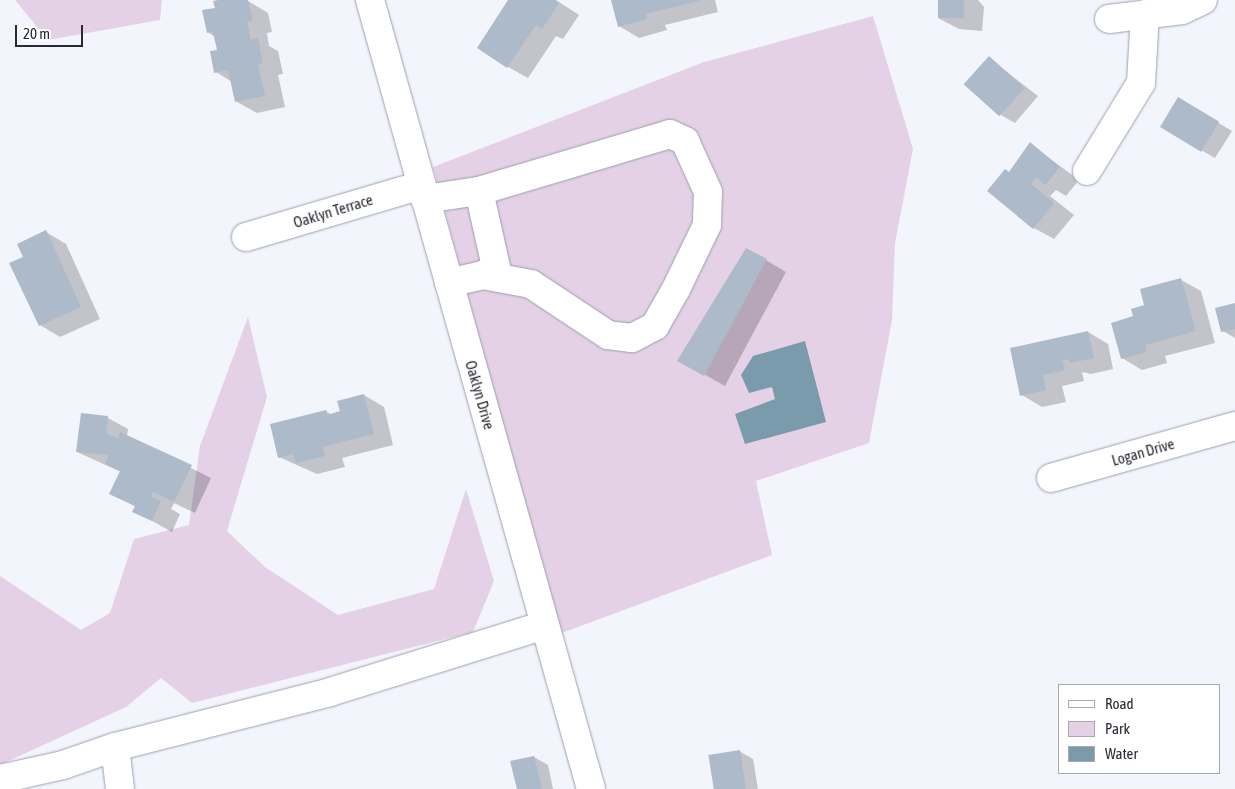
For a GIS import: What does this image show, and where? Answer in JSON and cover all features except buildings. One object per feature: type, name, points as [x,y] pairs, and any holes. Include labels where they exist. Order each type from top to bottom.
[{"type":"street","name":"Oaklyn Drive","points":[[370,0],[591,789]]},
{"type":"street","points":[[1109,18],[1182,10],[1203,0]]},
{"type":"street","points":[[1087,171],[1140,83],[1145,14]]},
{"type":"street","name":"Oaklyn Terrace","points":[[246,237],[423,192],[479,191],[670,134],[685,141],[708,192],[707,225],[655,326],[632,338],[608,335],[531,284],[498,276],[484,275],[449,283]]},
{"type":"street","points":[[479,191],[498,276]]},
{"type":"street","name":"Logan Drive","points":[[1052,478],[1235,426]]},
{"type":"street","points":[[0,784],[5,778],[63,766],[114,748],[330,692],[545,625]]},
{"type":"street","points":[[114,748],[120,789]]},
{"type":"green space","points":[[15,0],[162,0],[160,20],[48,40]]},
{"type":"green space","points":[[873,16],[913,149],[895,243],[892,320],[869,443],[756,481],[772,555],[559,634],[433,167],[704,62]]},
{"type":"green space","points":[[248,317],[267,397],[227,531],[265,567],[338,615],[434,589],[466,489],[494,581],[473,632],[192,703],[161,678],[126,707],[0,765],[0,576],[81,630],[110,613],[134,539],[189,525],[200,446]]},
{"type":"water","points":[[805,341],[826,422],[745,444],[735,414],[775,399],[772,387],[749,393],[741,375],[753,356]]}]
